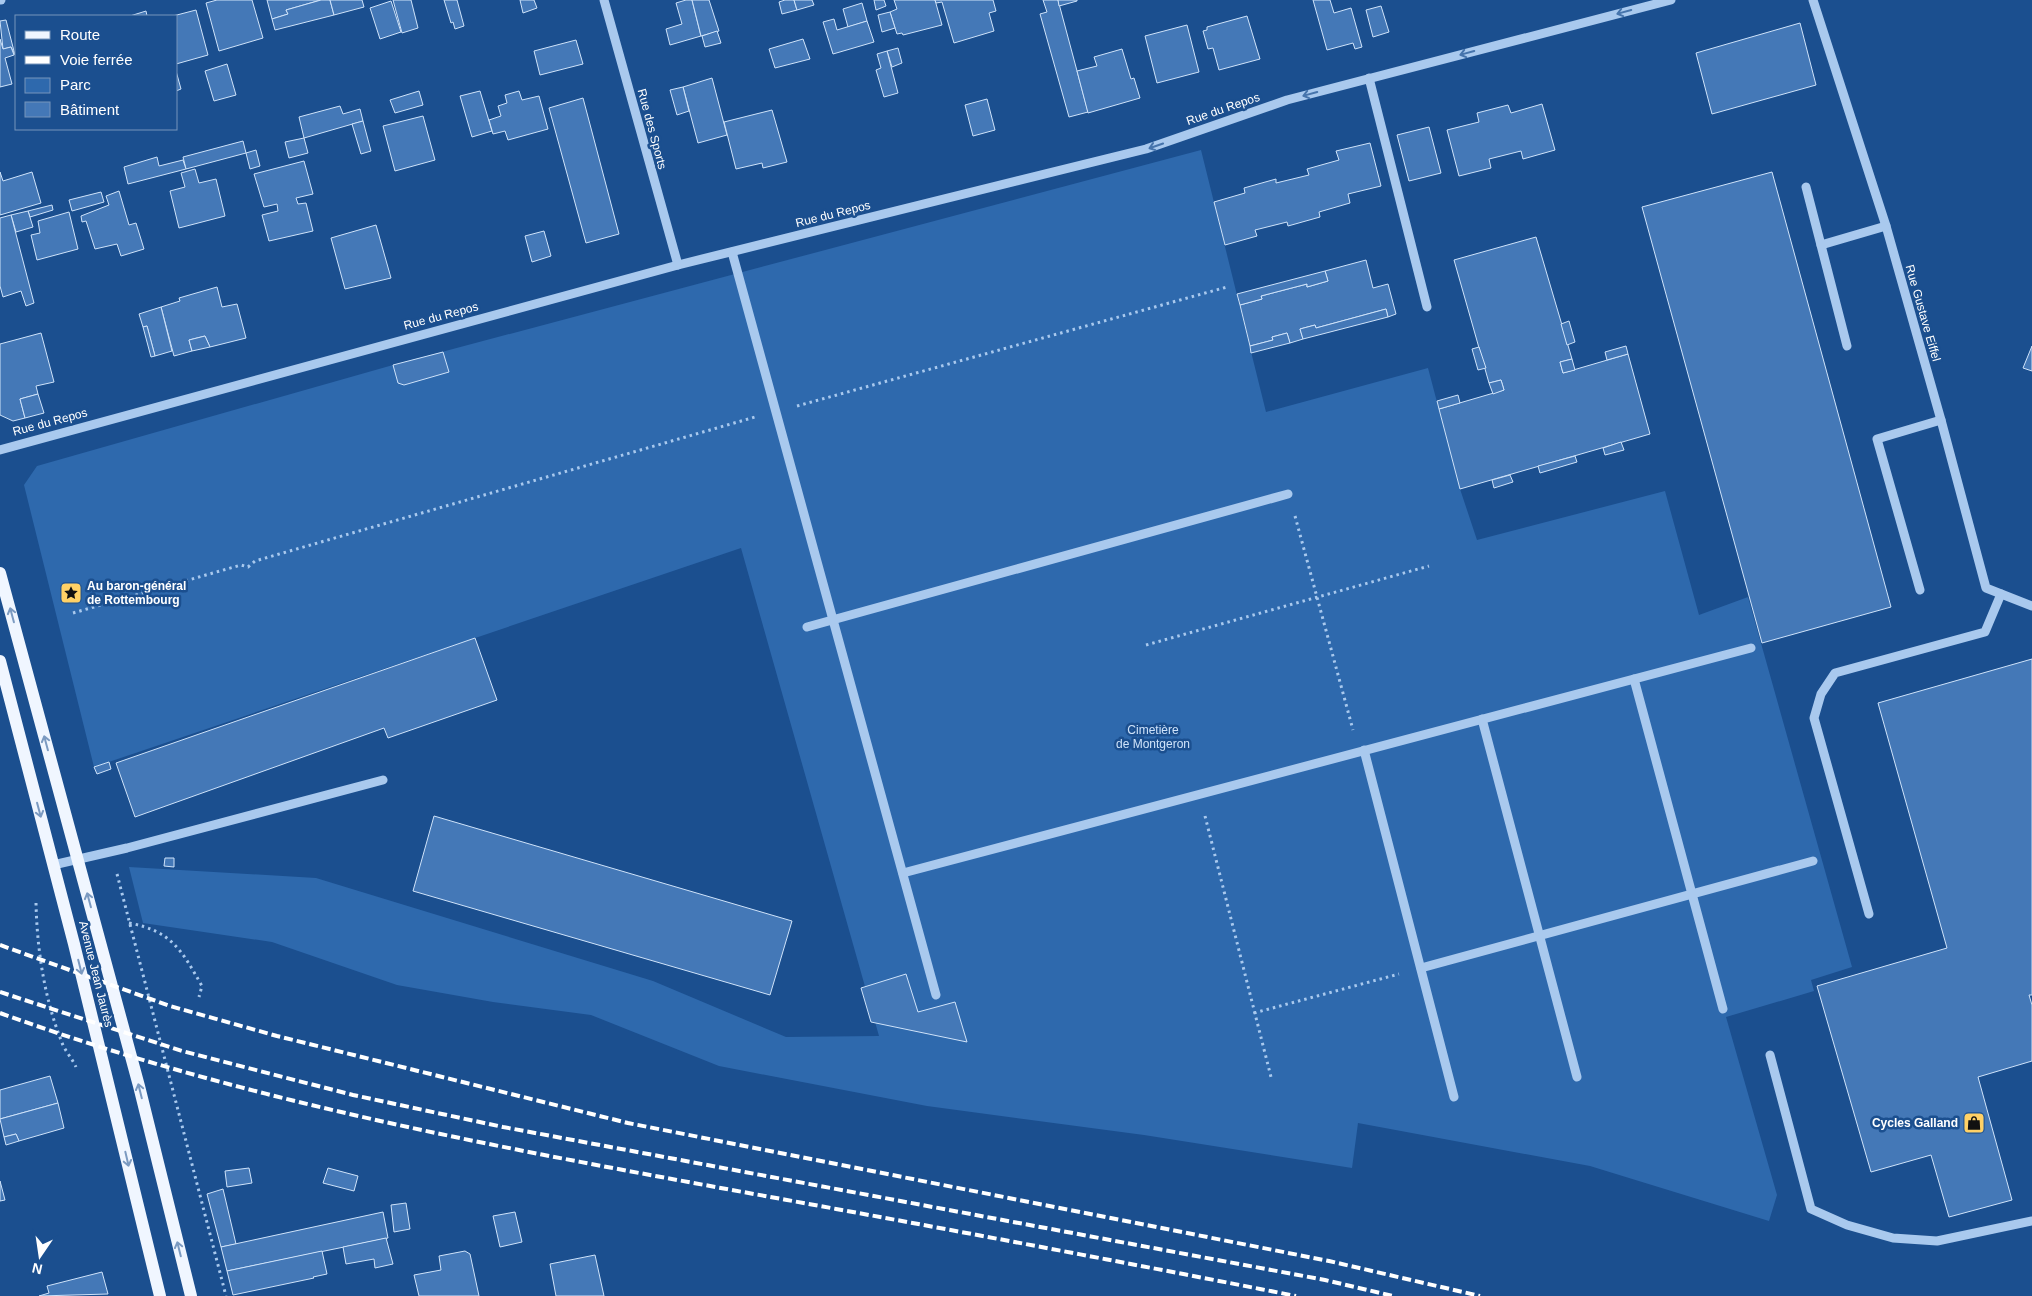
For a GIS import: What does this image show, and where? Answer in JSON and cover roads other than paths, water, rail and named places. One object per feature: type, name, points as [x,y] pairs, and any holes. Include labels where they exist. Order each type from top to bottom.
[{"type":"main road","points":[[0,573],[139,1086],[191,1296]]},
{"type":"main road","name":"Avenue Jean Jaurès","points":[[0,661],[53,865],[160,1296]]},
{"type":"street","name":"Rue des Sports","points":[[604,0],[678,265]]},
{"type":"street","name":"Rue du Repos","points":[[0,450],[678,265],[1146,149],[1287,100],[1671,0]]},
{"type":"street","name":"Rue Gustave Eiffel","points":[[1813,0],[1886,226],[1986,588],[2032,606]]},
{"type":"street","points":[[1369,78],[1427,307]]},
{"type":"street","points":[[1806,186],[1847,346]]},
{"type":"street","points":[[1821,245],[1886,226]]},
{"type":"street","points":[[732,252],[936,995]]},
{"type":"street","points":[[1920,590],[1877,438],[1941,420]]},
{"type":"street","points":[[807,627],[1288,494]]},
{"type":"street","points":[[1869,914],[1814,718],[1822,694],[1835,673],[1986,632],[2002,594]]},
{"type":"street","points":[[903,873],[1751,648]]},
{"type":"street","points":[[1634,679],[1723,1009]]},
{"type":"street","points":[[1482,719],[1577,1077]]},
{"type":"street","points":[[1364,750],[1454,1097]]},
{"type":"street","points":[[53,865],[77,858],[111,852],[383,780]]},
{"type":"street","points":[[1421,968],[1813,861]]},
{"type":"street","points":[[1770,1055],[1811,1209],[1847,1225],[1894,1238],[1938,1242],[2032,1221]]},
{"type":"railway","points":[[0,945],[170,1006],[277,1036],[628,1123],[1329,1261],[1480,1296]]},
{"type":"railway","points":[[0,992],[182,1051],[353,1095],[503,1127],[1325,1280],[1393,1296]]},
{"type":"railway","points":[[0,1013],[180,1071],[362,1117],[639,1173],[1296,1296]]},
{"type":"place","name":"Au baron-général de Rottembourg","points":[[71,593]]},
{"type":"place","name":"Cycles Galland","points":[[1974,1123]]},
{"type":"park label","name":"Cimetière de Montgeron","points":[[1153,737]]}]
